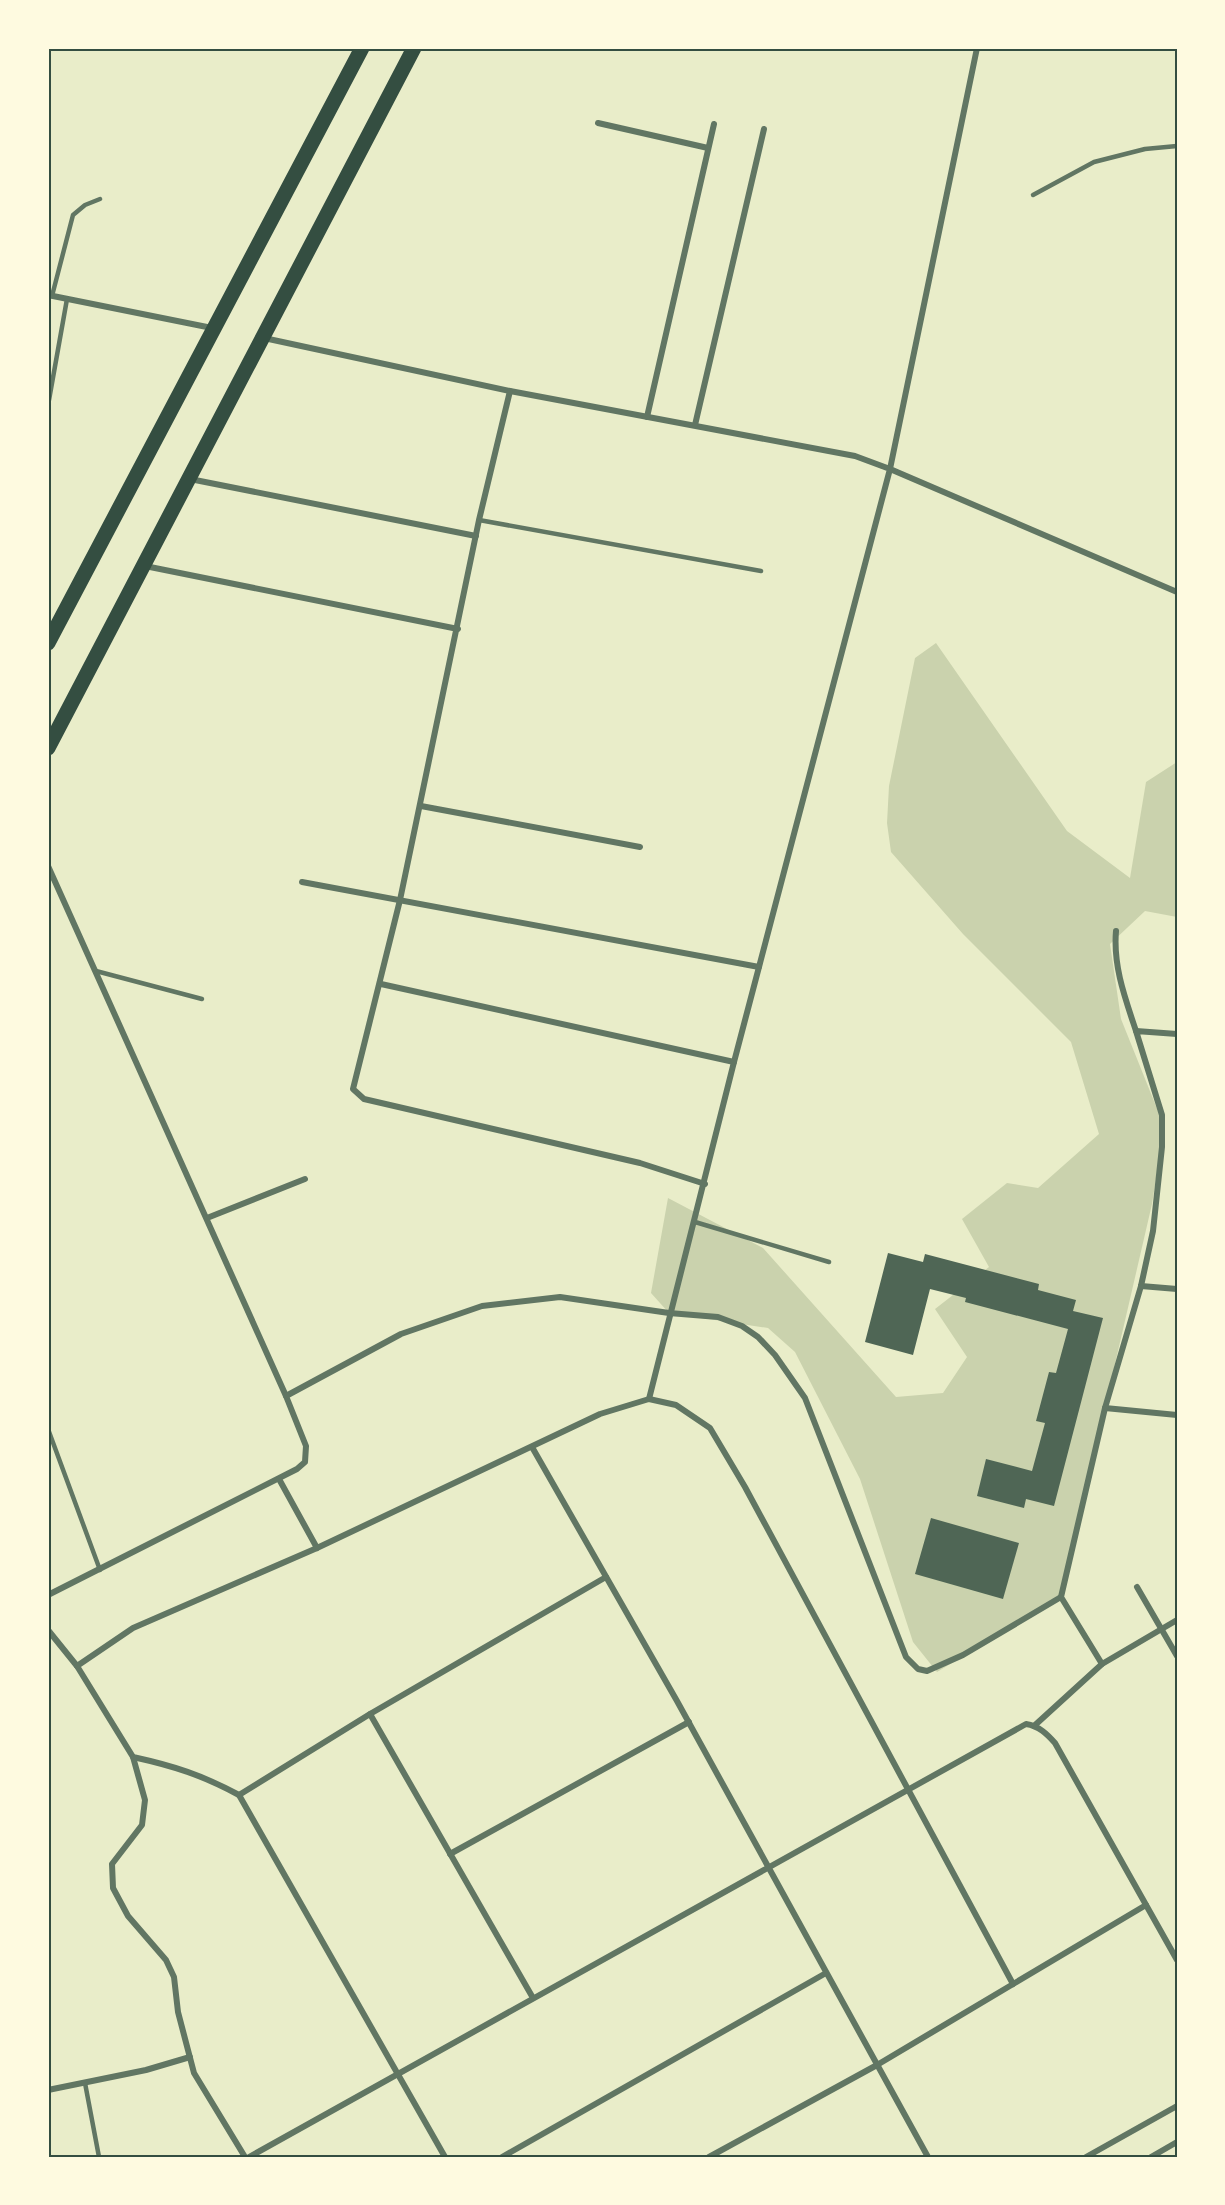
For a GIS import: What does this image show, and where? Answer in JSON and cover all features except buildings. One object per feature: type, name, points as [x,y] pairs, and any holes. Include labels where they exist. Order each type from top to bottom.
[{"type":"main road","points":[[48,643],[362,48]]},
{"type":"main road","points":[[48,748],[414,48]]},
{"type":"street","points":[[649,1399],[734,1062],[890,469],[977,48]]},
{"type":"street","points":[[598,123],[708,148]]},
{"type":"street","points":[[647,417],[714,124]]},
{"type":"street","points":[[695,425],[764,129]]},
{"type":"street","points":[[50,296],[213,328]]},
{"type":"street","points":[[263,338],[510,391],[855,456],[1177,592]]},
{"type":"street","points":[[510,391],[479,519],[400,900],[381,984],[354,1078],[353,1089],[363,1099],[640,1163],[705,1184]]},
{"type":"street","points":[[189,479],[476,536]]},
{"type":"street","points":[[144,566],[458,629]]},
{"type":"street","points":[[421,806],[640,847]]},
{"type":"street","points":[[48,866],[207,1218],[306,1446],[305,1462],[297,1469],[48,1595]]},
{"type":"street","points":[[302,882],[759,967]]},
{"type":"street","points":[[1102,1664],[1061,1598],[1105,1408],[1141,1286],[1153,1231],[1162,1147],[1161,1115],[1121,986],[1114,950],[1116,931]]},
{"type":"street","points":[[381,984],[734,1062]]},
{"type":"street","points":[[1136,1031],[1177,1034]]},
{"type":"street","points":[[207,1218],[305,1179]]},
{"type":"street","points":[[1141,1286],[1177,1289]]},
{"type":"street","points":[[286,1396],[401,1334],[482,1306],[560,1297],[669,1313],[718,1317],[742,1326],[758,1337],[775,1355],[805,1398],[906,1657],[918,1669],[927,1671],[963,1655],[1061,1598]]},
{"type":"street","points":[[77,1666],[133,1628],[317,1548],[618,1407],[649,1399],[676,1405],[710,1428],[909,1789],[1013,1984]]},
{"type":"street","points":[[1105,1408],[1177,1415]]},
{"type":"street","points":[[532,1447],[689,1722],[928,2157]]},
{"type":"street","points":[[279,1479],[317,1548]]},
{"type":"street","points":[[239,1795],[370,1714],[606,1577]]},
{"type":"street","points":[[1137,1587],[1177,1656]]},
{"type":"street","points":[[1034,1726],[1102,1664],[1177,1620]]},
{"type":"street","points":[[48,1630],[77,1666],[133,1757],[145,1800],[142,1825],[112,1864],[113,1888],[128,1916],[166,1960],[170,1968],[194,2073],[206,2097],[247,2157],[1026,1724],[1047,1734],[1055,1743],[1177,1960]]},
{"type":"street","points":[[370,1714],[533,1998]]},
{"type":"street","points":[[450,1854],[689,1722]]},
{"type":"street","points":[[133,1757],[180,1767],[239,1795],[445,2157]]},
{"type":"street","points":[[709,2157],[877,2065],[1146,1905]]},
{"type":"street","points":[[502,2157],[826,1973]]},
{"type":"street","points":[[48,2090],[146,2070],[190,2056]]},
{"type":"street","points":[[1086,2157],[1177,2106]]},
{"type":"street","points":[[1150,2157],[1177,2142]]},
{"type":"lane","points":[[1033,195],[1094,162],[1145,149],[1177,146]]},
{"type":"lane","points":[[50,296],[73,215],[85,205],[100,199]]},
{"type":"lane","points":[[49,400],[67,299]]},
{"type":"lane","points":[[479,519],[761,572]]},
{"type":"lane","points":[[96,971],[202,999]]},
{"type":"lane","points":[[695,1222],[829,1262]]},
{"type":"lane","points":[[48,1429],[100,1570]]},
{"type":"lane","points":[[85,2083],[99,2157]]},
{"type":"green space","points":[[936,643],[1067,831],[1130,878],[1146,782],[1177,762],[1177,917],[1145,911],[1110,944],[1121,1019],[1164,1126],[1152,1204],[1061,1597],[937,1672],[913,1642],[860,1479],[795,1352],[768,1328],[669,1313],[651,1293],[668,1198],[763,1248],[896,1397],[943,1393],[967,1357],[935,1309],[989,1267],[962,1219],[1007,1183],[1038,1188],[1099,1134],[1071,1042],[963,934],[891,852],[887,823],[889,786],[915,658]]}]
